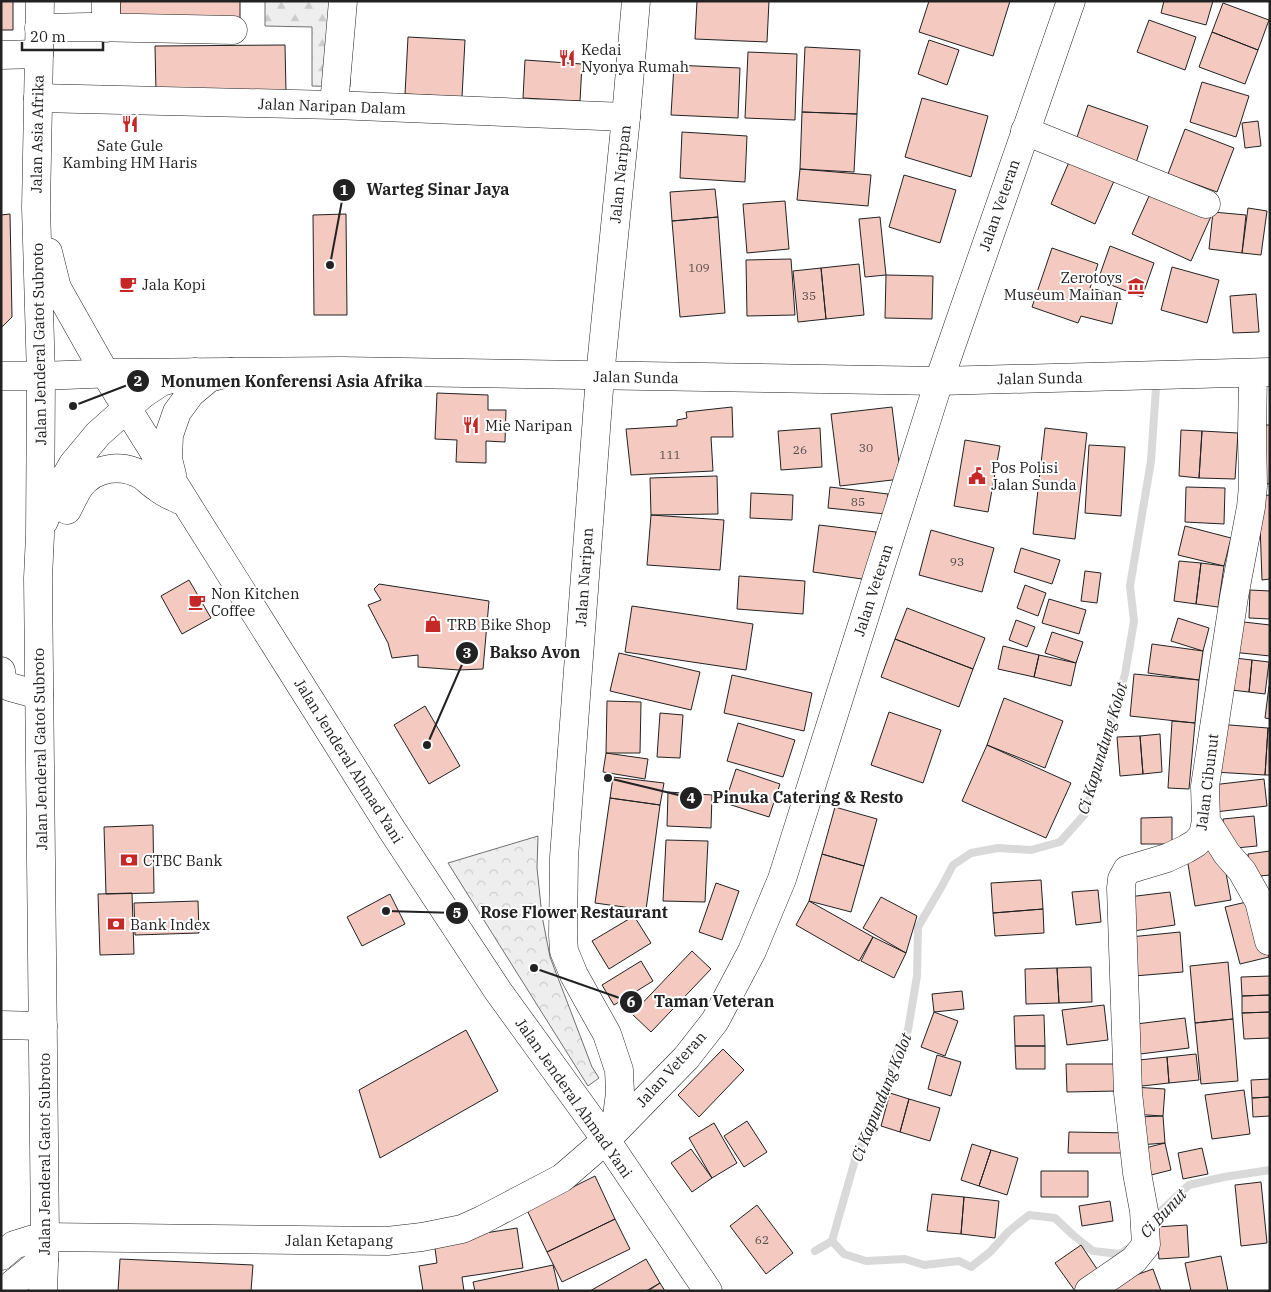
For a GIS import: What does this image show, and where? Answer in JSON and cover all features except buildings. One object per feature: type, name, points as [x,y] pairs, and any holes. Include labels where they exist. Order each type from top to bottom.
[{"type":"main road","points":[[334,105],[342,1]]},
{"type":"main road","name":"Jalan Naripan","points":[[606,1140],[617,1116],[620,1093],[619,1070],[607,1034],[574,975],[564,951],[564,857],[600,376],[636,1]]},
{"type":"main road","name":"Jalan Veteran","points":[[606,1140],[686,1058],[715,1021],[752,951],[782,879],[940,380],[1071,1]]},
{"type":"main road","points":[[1,55],[39,28],[89,27],[106,14],[233,30]]},
{"type":"main road","name":"Jalan Asia Afrika","points":[[36,207],[39,28]]},
{"type":"main road","name":"Jalan Naripan Dalam","points":[[38,98],[334,105],[626,117]]},
{"type":"main road","points":[[1025,131],[1206,204]]},
{"type":"main road","name":"Jalan Jenderal Ahmad Yani","points":[[36,207],[57,288],[105,373],[392,830],[498,991],[606,1140],[708,1291]]},
{"type":"main road","name":"Jalan Jenderal Gatot Subroto","points":[[36,207],[41,376],[38,578],[44,1291]]},
{"type":"main road","name":"Jalan Sunda","points":[[1,376],[341,371],[940,380],[1262,373]]},
{"type":"main road","points":[[40,534],[53,498],[73,464],[98,434],[143,394],[161,382],[195,372]]},
{"type":"main road","points":[[186,503],[174,483],[168,459],[169,435],[177,412],[190,392],[209,378],[231,372]]},
{"type":"main road","name":"Jalan Cibunut","points":[[1089,1291],[1134,1260],[1146,1245],[1144,1211],[1137,1173],[1128,1093],[1122,879],[1127,870],[1167,858],[1196,843],[1203,835],[1206,821],[1205,786],[1234,597],[1251,507],[1253,486],[1252,436],[1262,373]]},
{"type":"main road","points":[[38,578],[62,519],[79,488],[87,479],[98,472],[121,468],[133,471],[164,493],[186,503]]},
{"type":"main road","points":[[1,671],[2,681],[10,687],[39,695]]},
{"type":"main road","points":[[1206,821],[1227,854],[1242,871],[1259,901],[1269,940]]},
{"type":"main road","points":[[1,1025],[43,1026]]},
{"type":"main road","name":"Jalan Ketapang","points":[[1,1256],[14,1245],[30,1240],[45,1248],[388,1241],[422,1237],[462,1228],[482,1220],[562,1178],[606,1140]]},
{"type":"main road","points":[[4,1291],[45,1248]]},
{"type":"green space","points":[[265,1],[353,1],[350,87],[312,86],[312,27],[265,26]]},
{"type":"green space","points":[[538,836],[537,868],[542,916],[550,957],[592,1067],[599,1078],[588,1086],[448,863]]},
{"type":"waterway","name":"Ci Kapundung Kolot","points":[[815,1251],[832,1241],[855,1160],[884,1094],[895,1056],[908,1030],[917,976],[918,927],[953,865],[971,853],[998,848],[1031,850],[1060,842],[1085,814],[1125,674],[1134,621],[1130,586],[1151,461],[1156,388]]},
{"type":"waterway","name":"Ci Bunut","points":[[1153,1224],[1161,1211],[1189,1185],[1270,1170]]},
{"type":"waterway","name":"Ci Bunut","points":[[832,1241],[844,1254],[866,1261],[905,1259],[924,1265],[959,1261],[971,1267],[990,1252],[1009,1231],[1029,1215],[1055,1218],[1093,1251],[1120,1254],[1127,1249]]},
{"type":"place","name":"Kedai Nyonya Rumah","points":[[567,58]]},
{"type":"place","name":"Sate Gule Kambing HM Haris","points":[[130,124]]},
{"type":"place","name":"Warteg Sinar Jaya","points":[[330,265]]},
{"type":"place","name":"Jala Kopi","points":[[128,284]]},
{"type":"place","name":"Zerotoys Museum Mainan","points":[[1136,286]]},
{"type":"place","name":"Monumen Konferensi Asia Afrika","points":[[73,406]]},
{"type":"place","name":"Mie Naripan","points":[[471,425]]},
{"type":"place","name":"Pos Polisi Jalan Sunda","points":[[977,476]]},
{"type":"place","name":"Non Kitchen Coffee","points":[[197,602]]},
{"type":"place","name":"TRB Bike Shop","points":[[433,624]]},
{"type":"place","name":"Bakso Avon","points":[[427,745]]},
{"type":"place","name":"Pinuka Catering & Resto","points":[[608,778]]},
{"type":"place","name":"CTBC Bank","points":[[129,860]]},
{"type":"place","name":"Rose Flower Restaurant","points":[[386,911]]},
{"type":"place","name":"Bank Index","points":[[116,924]]},
{"type":"place","name":"Taman Veteran","points":[[534,968]]}]
